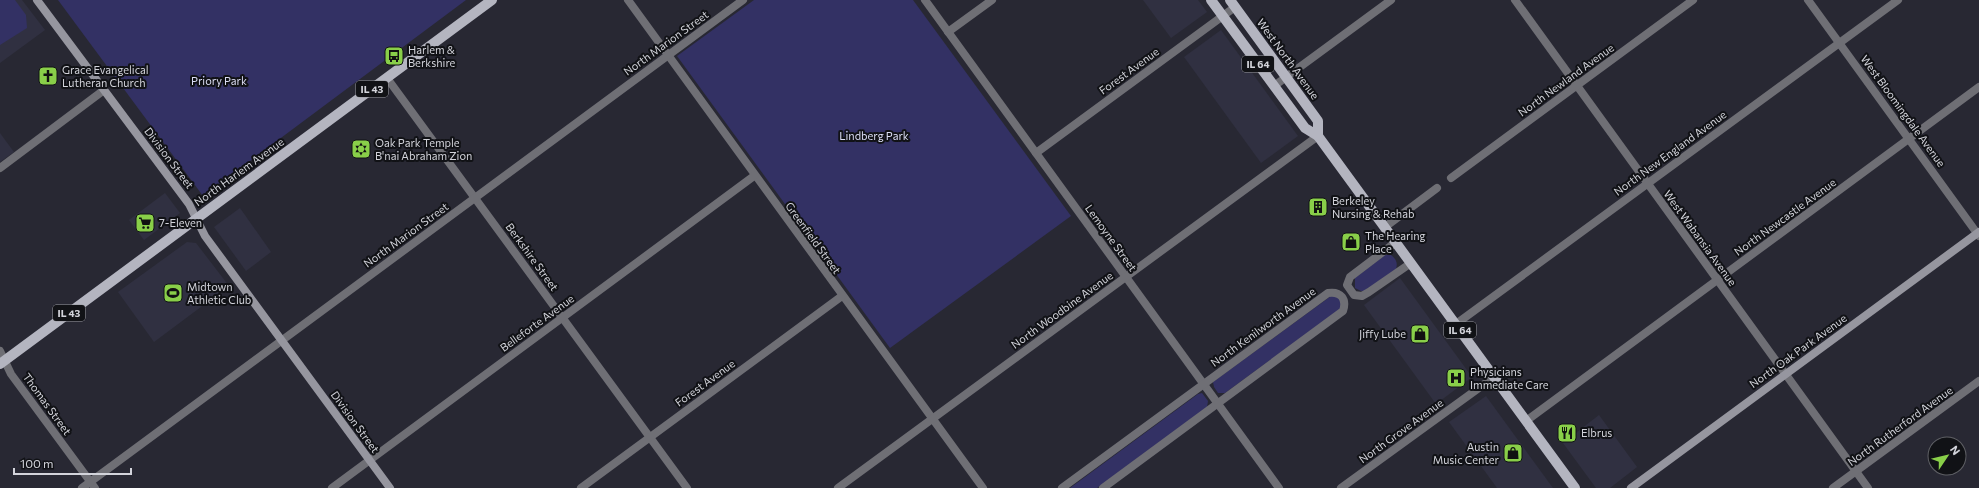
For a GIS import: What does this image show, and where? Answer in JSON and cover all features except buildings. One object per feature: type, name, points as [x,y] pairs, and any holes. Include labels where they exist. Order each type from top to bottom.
[{"type":"main road","name":"North Harlem Avenue","points":[[2,362],[492,0]]},
{"type":"main road","name":"West North Avenue","points":[[1211,0],[1305,128],[1318,136],[1574,488]]},
{"type":"main road","name":"West North Avenue","points":[[1232,3],[1318,121],[1318,136]]},
{"type":"street","name":"Division Street","points":[[37,0],[189,204],[205,236],[390,488]]},
{"type":"street","name":"Greenfield Street","points":[[628,0],[754,176],[983,488]]},
{"type":"street","name":"North Marion Street","points":[[82,488],[92,485],[282,341],[743,0]]},
{"type":"street","name":"Lemoyne Street","points":[[925,0],[1279,488]]},
{"type":"street","points":[[948,32],[992,0]]},
{"type":"street","points":[[1274,86],[1391,0]]},
{"type":"street","name":"West Wabansia Avenue","points":[[1515,0],[1868,488]]},
{"type":"street","name":"North Newland Avenue","points":[[1451,178],[1693,0]]},
{"type":"street","name":"West Bloomingdale Avenue","points":[[1808,0],[1978,234]]},
{"type":"street","name":"North New England Avenue","points":[[1456,324],[1898,0]]},
{"type":"street","name":"Forest Avenue","points":[[1036,153],[1223,16],[1232,3]]},
{"type":"street","name":"Berkshire Street","points":[[387,78],[687,488]]},
{"type":"street","name":"North Newcastle Avenue","points":[[1526,421],[1979,87]]},
{"type":"street","points":[[0,168],[104,90]]},
{"type":"street","name":"North Woodbine Avenue","points":[[838,488],[1318,136]]},
{"type":"street","name":"Belleforte Avenue","points":[[332,488],[754,176]]},
{"type":"street","points":[[1384,227],[1437,188]]},
{"type":"street","name":"North Oak Park Avenue","points":[[1631,488],[1785,373],[1978,234]]},
{"type":"street","points":[[1396,242],[1350,277],[1347,285],[1354,294],[1362,296],[1411,263]]},
{"type":"street","name":"North Kenilworth Avenue","points":[[1062,488],[1328,293],[1335,292],[1344,298],[1345,304],[1343,311],[1104,488]]},
{"type":"street","name":"Forest Avenue","points":[[581,488],[842,296]]},
{"type":"street","name":"Thomas Street","points":[[0,351],[2,362],[92,485]]},
{"type":"street","name":"North Grove Avenue","points":[[1341,488],[1494,377]]},
{"type":"street","name":"North Rutherford Avenue","points":[[1833,488],[1979,381]]},
{"type":"shaded area","points":[[0,0],[22,0],[45,30],[0,63]]},
{"type":"shaded area","points":[[1143,0],[1198,0],[1207,12],[1171,38]]},
{"type":"shaded area","points":[[1221,30],[1298,136],[1261,163],[1184,57]]},
{"type":"shaded area","points":[[0,133],[14,152],[0,162]]},
{"type":"shaded area","points":[[165,193],[180,213],[144,240],[129,220]]},
{"type":"shaded area","points":[[240,208],[271,252],[246,271],[214,227]]},
{"type":"shaded area","points":[[187,242],[196,243],[229,286],[154,342],[118,292]]},
{"type":"shaded area","points":[[1400,278],[1472,377],[1436,404],[1364,305]]},
{"type":"shaded area","points":[[1486,396],[1553,488],[1497,488],[1449,422]]},
{"type":"shaded area","points":[[1599,415],[1637,467],[1610,488],[1596,488],[1563,443]]},
{"type":"green space","points":[[0,0],[15,0],[26,15],[27,28],[0,45]]},
{"type":"green space","name":"Priory Park","points":[[58,0],[466,0],[203,196]]},
{"type":"green space","name":"Lindberg Park","points":[[754,0],[913,0],[1071,216],[890,348],[677,56]]},
{"type":"green space","points":[[1385,255],[1391,255],[1394,258],[1397,263],[1396,269],[1365,291],[1355,288],[1355,278]]},
{"type":"green space","points":[[1331,296],[1336,296],[1342,301],[1340,309],[1225,393],[1218,393],[1213,382]]},
{"type":"green space","points":[[1202,393],[1208,401],[1207,407],[1097,488],[1070,488],[1198,394]]},
{"type":"place","name":"Harlem & Berkshire","points":[[394,56]]},
{"type":"place","name":"Grace Evangelical Lutheran Church","points":[[48,76]]},
{"type":"place","name":"Oak Park Temple B'nai Abraham Zion","points":[[361,149]]},
{"type":"place","name":"Berkeley Nursing & Rehab","points":[[1318,207]]},
{"type":"place","name":"7-Eleven","points":[[145,223]]},
{"type":"place","name":"The Hearing Place","points":[[1351,242]]},
{"type":"place","name":"Midtown Athletic Club","points":[[173,293]]},
{"type":"place","name":"Jiffy Lube","points":[[1420,334]]},
{"type":"place","name":"Physicians Immediate Care","points":[[1456,378]]},
{"type":"place","name":"Elbrus","points":[[1567,433]]},
{"type":"place","name":"Austin Music Center","points":[[1513,453]]}]
